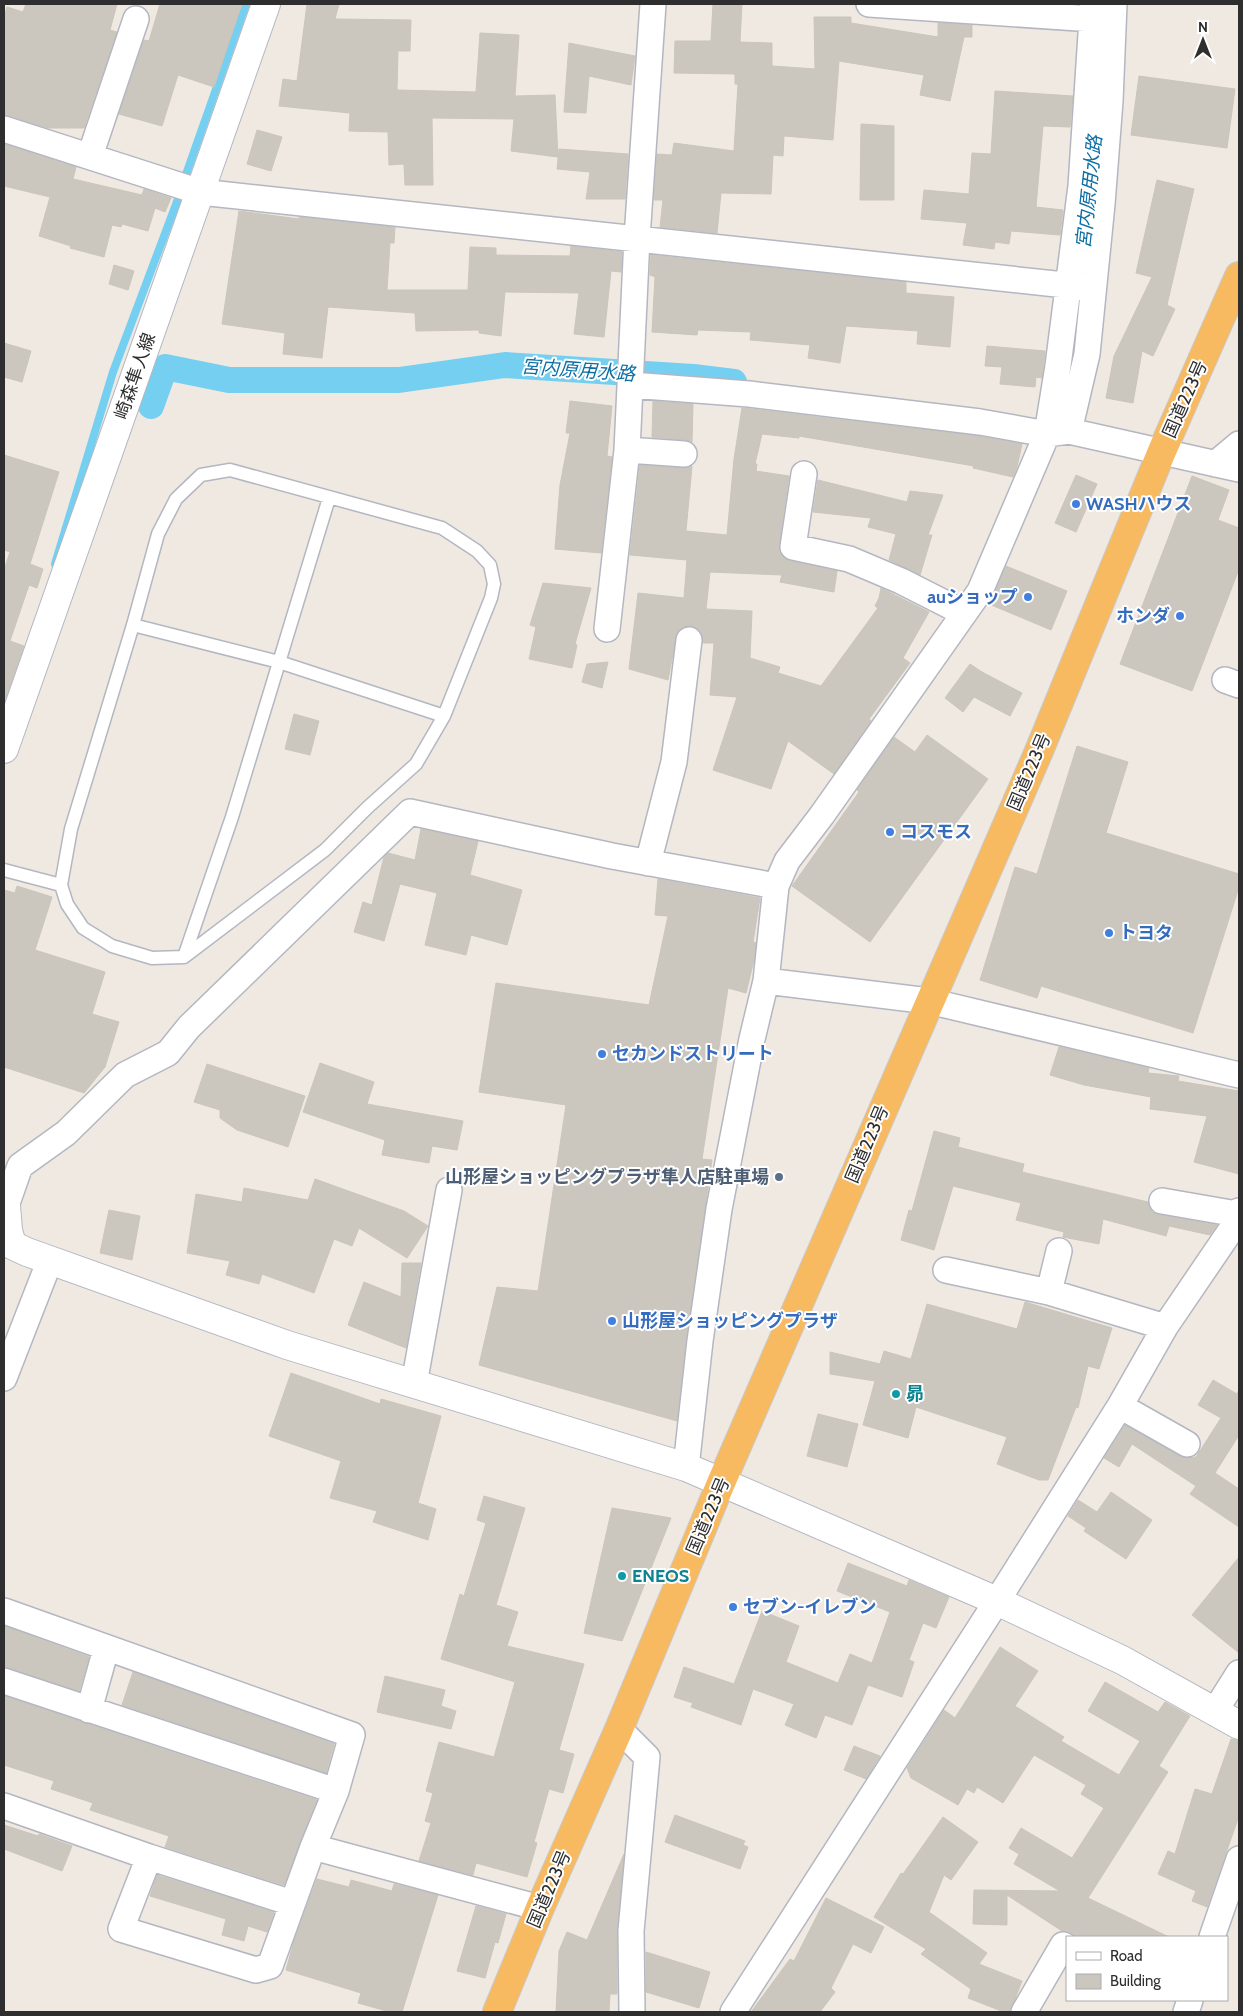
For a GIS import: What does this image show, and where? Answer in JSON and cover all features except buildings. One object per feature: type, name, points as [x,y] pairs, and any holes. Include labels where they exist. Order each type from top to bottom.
[{"type":"highway","name":"国道223号","points":[[497,2012],[929,1001],[1039,751],[1162,451],[1239,276]]},
{"type":"street","name":"崎森隼人線","points":[[4,749],[266,4]]},
{"type":"street","points":[[607,629],[627,450],[653,4]]},
{"type":"street","points":[[869,4],[1093,11],[1081,186],[1058,366],[1058,432]]},
{"type":"street","points":[[686,1467],[700,1340],[719,1210],[752,1039],[766,980],[776,886],[787,861],[822,815],[980,591],[1058,432],[1087,354],[1109,110],[1114,4]]},
{"type":"street","points":[[90,156],[136,19]]},
{"type":"street","points":[[4,129],[200,192],[1093,288]]},
{"type":"street","points":[[631,385],[768,396],[1058,432],[1162,451],[1239,469]]},
{"type":"street","points":[[1215,464],[1239,444]]},
{"type":"street","points":[[627,450],[684,454]]},
{"type":"street","points":[[804,474],[794,548],[849,559],[900,581],[964,613]]},
{"type":"street","points":[[648,863],[674,762],[689,640]]},
{"type":"street","points":[[776,886],[648,863],[410,812],[189,1027],[168,1053],[125,1076],[66,1133],[20,1166],[5,1206],[12,1245],[286,1345],[686,1467],[997,1602],[1122,1660],[1239,1725]]},
{"type":"street","points":[[766,980],[929,1001],[1239,1075]]},
{"type":"street","points":[[414,1384],[449,1190]]},
{"type":"street","points":[[733,2012],[997,1602],[1120,1406],[1165,1327],[1237,1221],[1162,1201]]},
{"type":"street","points":[[1049,1292],[1059,1251]]},
{"type":"street","points":[[4,1378],[50,1260]]},
{"type":"street","points":[[946,1270],[1049,1292],[1165,1327]]},
{"type":"street","points":[[1120,1406],[1187,1444]]},
{"type":"street","points":[[4,1611],[106,1649],[352,1735],[336,1791],[313,1847],[270,1966],[256,1970],[121,1929],[149,1856]]},
{"type":"street","points":[[89,1710],[106,1649]]},
{"type":"street","points":[[1215,1711],[1239,1673]]},
{"type":"street","points":[[4,1681],[336,1791]]},
{"type":"street","points":[[619,1729],[647,1757],[632,1931],[632,2012]]},
{"type":"street","points":[[4,1806],[292,1903]]},
{"type":"street","points":[[313,1847],[540,1908]]},
{"type":"street","points":[[1212,1936],[1239,1859]]},
{"type":"street","points":[[1024,2012],[1063,1945],[1066,1946]]},
{"type":"lane","points":[[230,470],[329,498],[442,528],[476,551],[490,565],[494,584],[491,598],[444,716],[416,764],[367,808],[325,850],[184,957],[152,958],[112,946],[83,928],[67,904],[61,885],[71,829],[133,626],[158,534],[176,499],[201,475],[230,470]]},
{"type":"lane","points":[[184,957],[232,818],[329,498]]},
{"type":"lane","points":[[133,626],[279,662],[444,716]]},
{"type":"lane","points":[[4,870],[61,885]]},
{"type":"waterway","points":[[184,180],[246,4]]},
{"type":"waterway","points":[[55,564],[113,372],[178,199]]},
{"type":"waterway","name":"宮内原用水路","points":[[151,406],[165,367],[229,380],[399,380],[505,365],[693,377],[734,382]]},
{"type":"place","name":"WASHハウス","points":[[1076,504]]},
{"type":"place","name":"auショップ","points":[[1028,597]]},
{"type":"place","name":"ホンダ","points":[[1180,616]]},
{"type":"place","name":"コスモス","points":[[890,832]]},
{"type":"place","name":"トヨタ","points":[[1109,933]]},
{"type":"place","name":"セカンドストリート","points":[[602,1054]]},
{"type":"place","name":"山形屋ショッピングプラザ隼人店駐車場","points":[[779,1177]]},
{"type":"place","name":"山形屋ショッピングプラザ","points":[[612,1321]]},
{"type":"place","name":"昴","points":[[896,1394]]},
{"type":"place","name":"ENEOS","points":[[622,1576]]},
{"type":"place","name":"セブン-イレブン","points":[[733,1607]]}]
